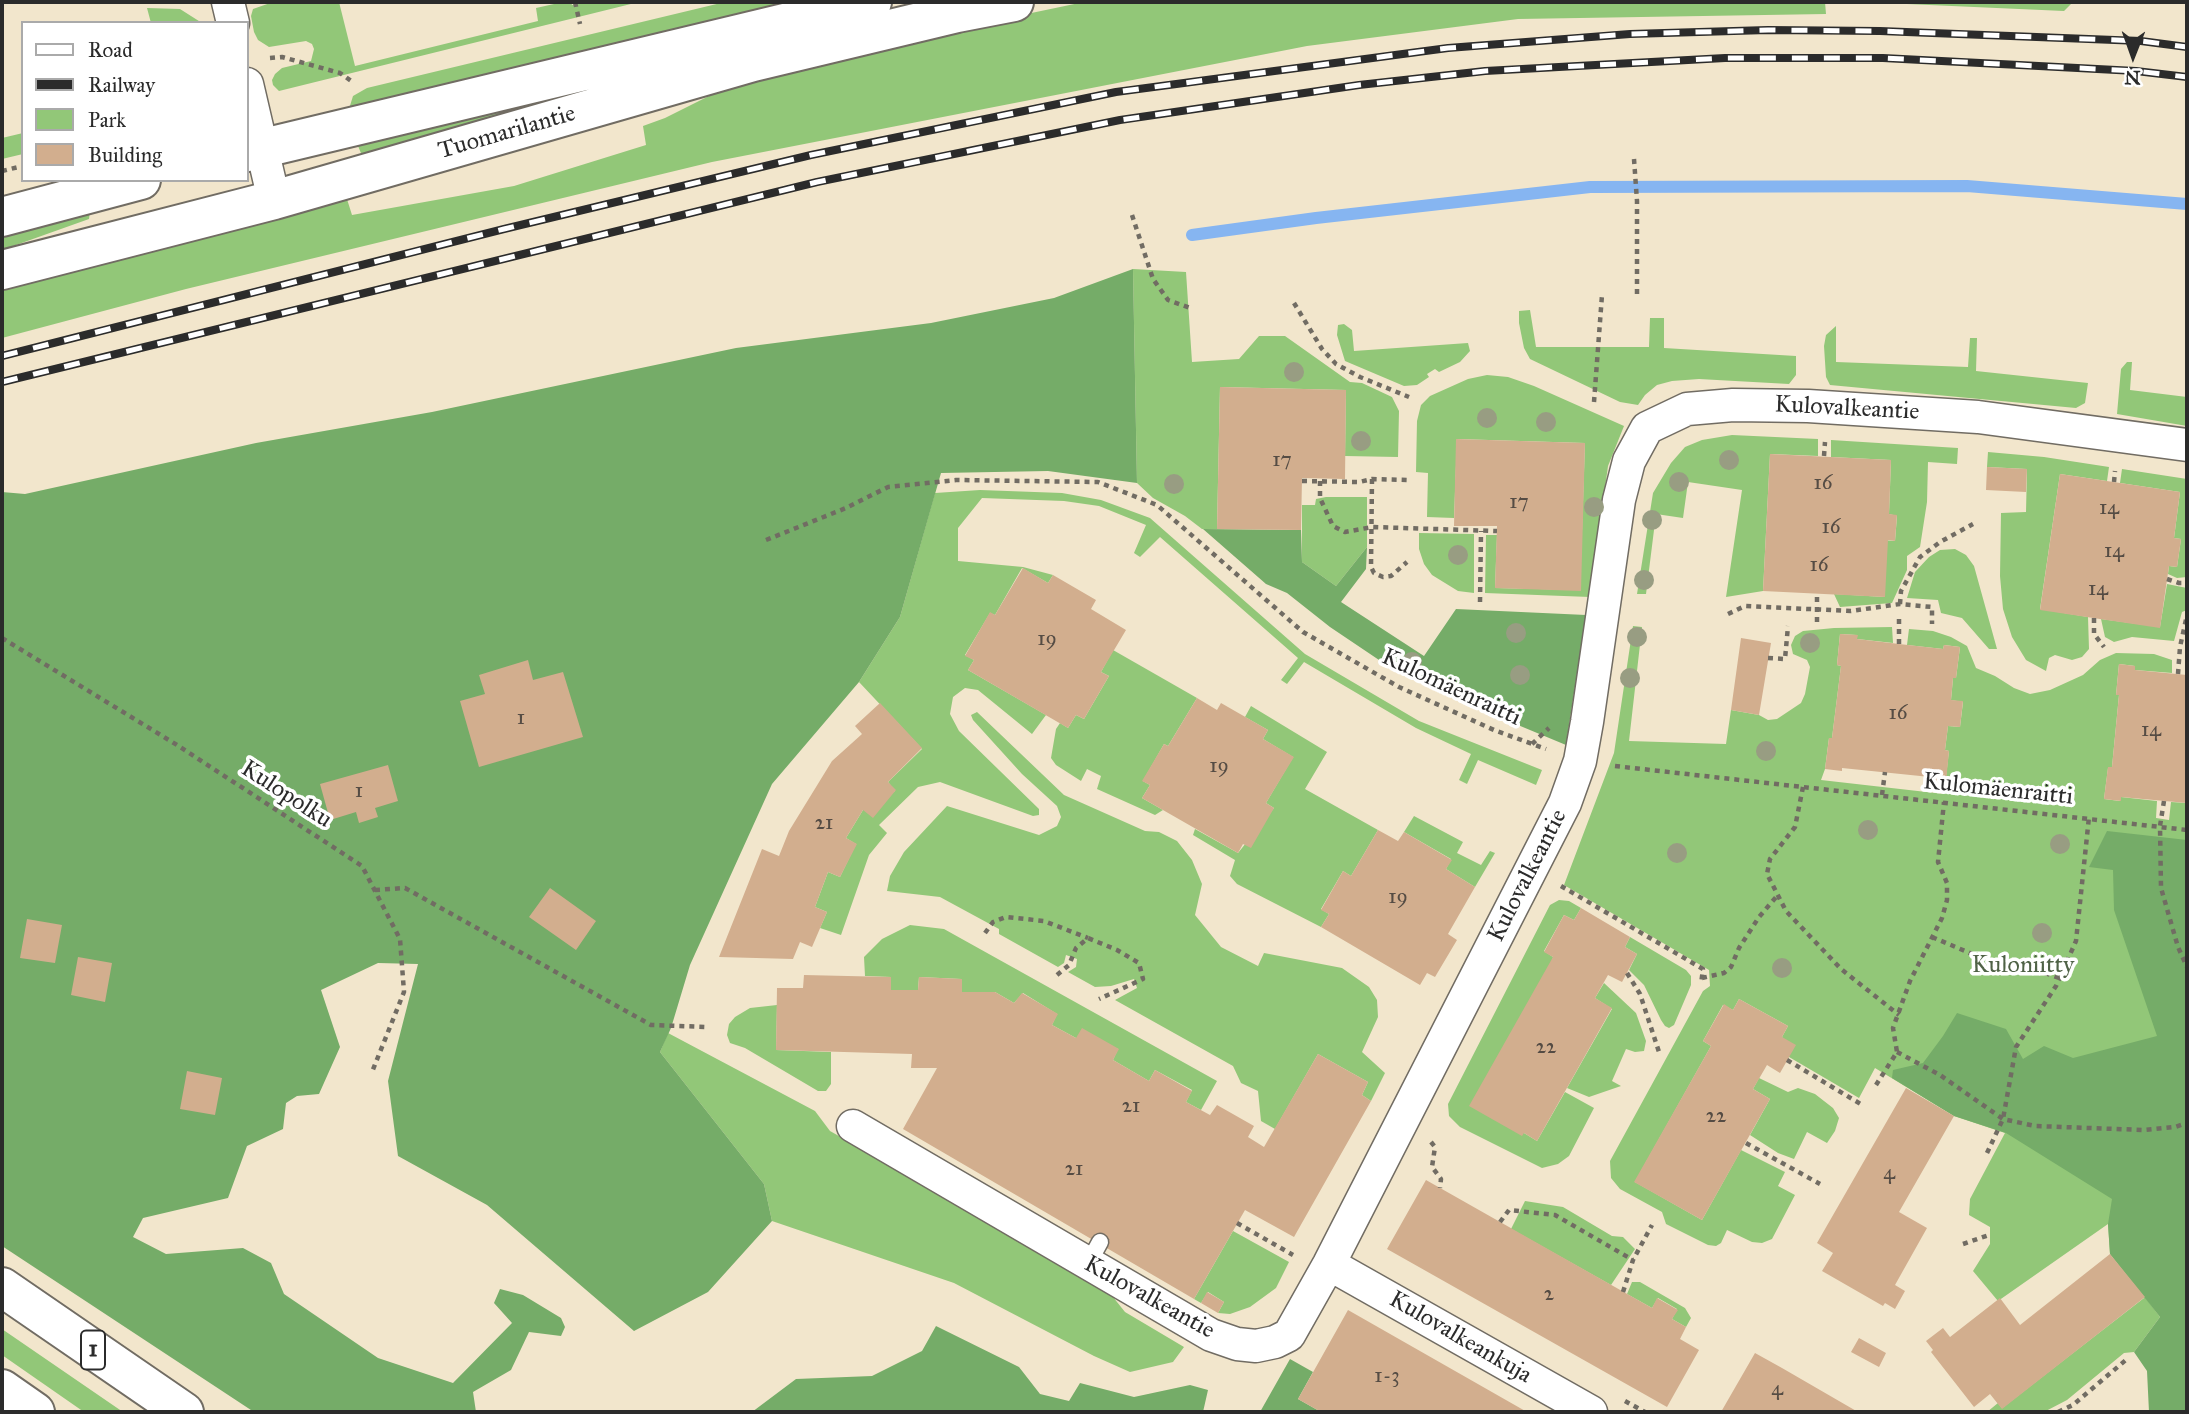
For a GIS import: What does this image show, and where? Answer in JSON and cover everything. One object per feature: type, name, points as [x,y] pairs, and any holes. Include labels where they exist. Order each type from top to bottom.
[{"type":"main road","name":"Tuomarilantie","points":[[254,150],[872,2]]},
{"type":"main road","name":"Tuomarilantie","points":[[2,270],[274,200],[753,62],[1014,2]]},
{"type":"main road","points":[[2,217],[133,182]]},
{"type":"main road","name":"1","points":[[2,1287],[184,1412]]},
{"type":"main road","points":[[2,1389],[35,1412]]},
{"type":"street","points":[[228,2],[233,21]]},
{"type":"street","points":[[248,93],[254,150],[274,200]]},
{"type":"street","name":"Kulovalkeantie","points":[[853,1126],[1094,1253],[1211,1335],[1237,1344],[1256,1346],[1275,1342],[1289,1335],[1315,1261],[1565,803],[1580,761],[1587,722],[1619,500],[1629,461],[1647,428],[1687,409],[1734,405],[1808,406],[1978,417],[2187,445]]},
{"type":"street","name":"Kulovalkeankuja","points":[[1315,1261],[1591,1412]]},
{"type":"path","points":[[575,2],[580,24]]},
{"type":"path","points":[[305,63],[340,73],[354,83]]},
{"type":"path","points":[[1634,159],[1637,297]]},
{"type":"path","points":[[2,171],[21,166]]},
{"type":"path","points":[[1132,215],[1153,279],[1168,300],[1193,309]]},
{"type":"path","points":[[1594,402],[1602,295]]},
{"type":"path","points":[[1294,303],[1322,349],[1336,364],[1409,397]]},
{"type":"path","points":[[1372,479],[1371,567],[1374,573],[1383,577],[1391,576],[1407,562]]},
{"type":"path","name":"Kulomäenraitti","points":[[766,540],[846,508],[888,487],[956,480],[1098,482],[1157,505],[1303,632],[1327,646],[1399,687],[1493,730],[1580,761],[2187,830]]},
{"type":"path","points":[[1302,481],[1407,480]]},
{"type":"path","points":[[1320,481],[1320,498],[1333,526],[1345,532],[1372,527],[1497,531]]},
{"type":"path","points":[[1900,604],[1901,591],[1920,557],[1940,542],[1973,524]]},
{"type":"path","points":[[1480,602],[1481,531]]},
{"type":"path","points":[[2168,579],[2187,583]]},
{"type":"path","points":[[1817,593],[1817,622]]},
{"type":"path","points":[[1728,614],[1745,606],[1851,611],[1900,604],[1932,607],[1932,624]]},
{"type":"path","points":[[2178,674],[2187,615]]},
{"type":"path","points":[[2094,618],[2094,634],[2104,648]]},
{"type":"path","points":[[1899,619],[1899,644]]},
{"type":"path","points":[[1768,658],[1785,659],[1788,626]]},
{"type":"path","name":"Kulopolku","points":[[2,638],[177,745],[362,866],[400,939],[404,992],[372,1072]]},
{"type":"path","points":[[1882,795],[1885,772]]},
{"type":"path","points":[[1803,787],[1795,827],[1770,859],[1767,874],[1786,911],[1841,969],[1899,1015]]},
{"type":"path","points":[[2164,801],[2160,826],[2161,888],[2178,947],[2187,967]]},
{"type":"path","points":[[1876,1086],[1897,1052],[1894,1028],[1910,981],[1942,918],[1947,900],[1947,883],[1938,862],[1944,802]]},
{"type":"path","points":[[1987,1153],[2003,1119],[2017,1047],[2059,978],[2076,941],[2089,817]]},
{"type":"path","points":[[1551,880],[1703,969],[1702,981],[1724,973],[1731,967],[1739,948],[1759,917],[1777,896]]},
{"type":"path","points":[[375,890],[405,888],[651,1025],[707,1027]]},
{"type":"path","points":[[985,933],[993,922],[1006,917],[1044,921],[1117,950],[1139,963],[1143,979],[1099,999]]},
{"type":"path","points":[[1932,937],[1991,962],[2014,962],[2059,978]]},
{"type":"path","points":[[1057,975],[1069,965],[1076,948],[1088,938]]},
{"type":"path","points":[[1627,973],[1640,994],[1659,1052]]},
{"type":"path","points":[[1897,1052],[1940,1076],[2003,1119],[2035,1126],[2144,1130],[2175,1127],[2187,1122]]},
{"type":"path","points":[[1787,1060],[1864,1106]]},
{"type":"path","points":[[1421,1136],[1436,1147],[1432,1167],[1441,1179],[1440,1188]]},
{"type":"path","points":[[1746,1143],[1820,1184]]},
{"type":"path","points":[[1500,1222],[1509,1210],[1555,1214],[1633,1260]]},
{"type":"path","points":[[1237,1223],[1315,1261]]},
{"type":"path","points":[[1623,1292],[1633,1260],[1652,1225]]},
{"type":"path","points":[[1963,1244],[1989,1235]]},
{"type":"path","points":[[2058,1412],[2073,1405],[2127,1359]]},
{"type":"path","points":[[1623,1400],[1644,1412]]},
{"type":"green space","points":[[273,2],[339,2],[355,66],[538,21],[536,8],[563,2],[571,2],[572,5],[584,2],[639,2],[279,91],[273,85],[275,74],[282,68],[311,61],[314,49],[312,44],[306,41],[269,47],[258,40],[251,16],[253,9]]},
{"type":"green space","points":[[725,2],[850,2],[349,109],[353,96],[367,88]]},
{"type":"green space","points":[[1084,2],[1825,2],[1826,14],[1518,19],[1307,46],[712,162],[186,289],[2,338],[2,284],[346,196],[352,215],[514,186],[646,145],[643,126],[731,85],[883,44]]},
{"type":"green space","points":[[1862,2],[2085,2],[2071,4],[2064,11]]},
{"type":"green space","points":[[147,8],[180,9],[199,21],[150,21]]},
{"type":"green space","points":[[507,108],[512,112],[363,158],[358,146]]},
{"type":"green space","points":[[21,133],[21,154],[2,159],[2,138]]},
{"type":"green space","points":[[90,211],[89,219],[2,250],[2,230]]},
{"type":"green space","points":[[1133,269],[1186,272],[1192,362],[1239,359],[1259,336],[1285,336],[1350,382],[1362,383],[1392,397],[1399,411],[1398,457],[1345,456],[1346,390],[1220,387],[1217,529],[1202,529],[1153,498],[1137,483]]},
{"type":"green space","points":[[1133,269],[1137,483],[1048,471],[941,473],[900,617],[859,682],[772,784],[690,965],[671,1028],[660,1052],[764,1184],[772,1221],[708,1292],[634,1331],[487,1205],[398,1156],[388,1081],[418,964],[378,963],[321,990],[340,1047],[319,1094],[297,1096],[286,1103],[283,1129],[247,1146],[228,1198],[143,1218],[133,1237],[166,1254],[243,1248],[271,1263],[284,1294],[378,1358],[453,1383],[512,1323],[494,1303],[500,1289],[523,1295],[561,1318],[565,1327],[561,1336],[529,1332],[511,1370],[473,1392],[476,1412],[254,1412],[2,1246],[2,492],[25,494],[256,443],[432,412],[736,348],[931,323],[1054,298]]},
{"type":"green space","points":[[1530,310],[1536,347],[1649,347],[1650,318],[1664,318],[1664,348],[1796,356],[1796,375],[1789,384],[1699,379],[1672,381],[1657,385],[1638,405],[1620,402],[1530,359],[1524,348],[1519,311]]},
{"type":"green space","points":[[1344,324],[1352,330],[1354,351],[1468,343],[1470,351],[1460,362],[1439,372],[1435,369],[1427,374],[1429,377],[1417,385],[1404,386],[1345,361],[1337,335],[1338,325]]},
{"type":"green space","points":[[1836,326],[1836,362],[1968,367],[1970,338],[1977,338],[1976,371],[2088,383],[2085,403],[2076,408],[1830,385],[1826,377],[1824,346],[1826,335]]},
{"type":"green space","points":[[2127,362],[2132,362],[2130,390],[2187,397],[2187,426],[2117,414],[2121,369]]},
{"type":"green space","points":[[1487,375],[1508,377],[1534,386],[1624,426],[1608,466],[1590,597],[1485,593],[1486,535],[1497,535],[1495,588],[1580,590],[1585,443],[1457,439],[1454,518],[1427,517],[1428,473],[1416,472],[1417,421],[1421,405],[1430,396],[1468,379]]},
{"type":"green space","points":[[1732,435],[1818,439],[1818,456],[1770,454],[1763,591],[1726,597],[1742,490],[1688,482],[1683,518],[1656,514],[1646,594],[1637,594],[1653,493],[1671,463],[1685,447],[1702,440]]},
{"type":"green space","points":[[1831,440],[1958,448],[1957,464],[1928,462],[1927,502],[1920,547],[1907,556],[1907,570],[1892,603],[1840,607],[1834,594],[1885,597],[1882,540],[1895,541],[1897,516],[1889,514],[1891,460],[1831,457]]},
{"type":"green space","points":[[1988,452],[2109,467],[2107,481],[2060,474],[2040,609],[2088,617],[2089,649],[2082,657],[2072,660],[2055,655],[2049,658],[2046,671],[2026,660],[2012,637],[2003,609],[2000,576],[2001,513],[2026,512],[2027,469],[1987,467]]},
{"type":"green space","points":[[2122,469],[2187,479],[2187,577],[2177,578],[2168,574],[2169,566],[2177,567],[2181,539],[2174,538],[2180,492],[2120,483]]},
{"type":"green space","points":[[980,490],[1062,493],[1101,500],[1150,518],[1305,654],[1419,721],[1542,770],[1536,785],[1478,760],[1467,784],[1459,780],[1471,754],[1416,728],[1304,662],[1287,684],[1281,680],[1298,658],[1160,537],[1140,557],[1134,553],[1146,525],[1099,506],[1064,501],[982,498],[958,528],[958,561],[1023,567],[1053,575],[1048,583],[1022,568],[995,615],[990,613],[965,655],[974,660],[968,670],[1046,715],[1032,734],[978,690],[965,688],[953,697],[950,714],[959,731],[1039,809],[1039,815],[1033,816],[940,782],[918,787],[879,825],[887,833],[869,855],[841,935],[820,928],[827,912],[815,907],[828,872],[840,877],[856,844],[846,838],[863,810],[895,791],[888,782],[922,749],[859,682],[900,617],[935,493]]},
{"type":"green space","points":[[1367,497],[1367,547],[1336,586],[1302,562],[1302,505],[1315,505],[1316,499]]},
{"type":"green space","points":[[1203,529],[1301,530],[1302,562],[1336,586],[1367,547],[1366,569],[1341,602],[1424,656],[1456,609],[1586,615],[1566,745],[1441,693],[1382,662],[1330,627],[1287,593],[1266,584]]},
{"type":"green space","points":[[1419,533],[1474,534],[1474,593],[1458,591],[1432,575],[1424,564],[1419,549]]},
{"type":"green space","points":[[1955,549],[1966,555],[1974,566],[1997,649],[1989,649],[1962,618],[1941,613],[1938,600],[1907,598],[1915,572],[1929,557],[1940,550]]},
{"type":"green space","points":[[2167,584],[2187,588],[2187,610],[2182,612],[2174,641],[2132,637],[2114,642],[2105,637],[2101,619],[2160,627]]},
{"type":"green space","name":"Kuloniitty","points":[[1633,626],[1642,627],[1629,741],[1726,744],[1731,710],[1759,715],[1768,720],[1777,719],[1801,703],[1810,667],[1807,660],[1793,654],[1791,645],[1795,636],[1803,631],[1834,628],[1892,627],[1893,643],[1840,634],[1837,665],[1841,666],[1832,738],[1829,738],[1821,780],[1944,794],[1949,751],[1945,750],[1948,726],[1960,727],[1963,702],[1951,700],[1960,647],[1944,645],[1943,649],[1907,645],[1909,629],[1933,631],[1951,637],[1967,646],[1976,668],[2030,694],[2050,690],[2083,675],[2100,660],[2116,653],[2154,654],[2172,660],[2172,673],[2135,670],[2135,666],[2119,664],[2116,695],[2119,695],[2112,767],[2108,768],[2104,799],[2120,801],[2121,797],[2157,801],[2156,818],[2169,820],[2171,802],[2187,803],[2187,1284],[2145,1297],[2160,1317],[2134,1352],[2124,1353],[2067,1400],[2044,1412],[1987,1412],[1998,1403],[2002,1408],[2144,1298],[2110,1254],[2108,1224],[1998,1301],[1973,1271],[1990,1244],[1990,1227],[1969,1215],[1970,1199],[2005,1133],[1954,1116],[1875,1068],[1859,1098],[1789,1057],[1782,1037],[1788,1026],[1739,999],[1733,1010],[1723,1005],[1703,1041],[1711,1046],[1635,1182],[1702,1220],[1741,1150],[1785,1172],[1778,1186],[1795,1195],[1772,1239],[1762,1243],[1752,1242],[1727,1230],[1721,1243],[1716,1246],[1708,1245],[1666,1224],[1662,1212],[1620,1189],[1611,1178],[1610,1161],[1703,991],[1710,986],[1709,970],[1564,885],[1614,753]]},
{"type":"green space","points":[[1113,650],[1197,698],[1168,746],[1164,744],[1143,781],[1150,785],[1142,798],[1163,810],[1155,815],[1097,789],[1101,776],[1087,769],[1081,781],[1056,765],[1051,758],[1056,729],[1060,723],[1068,728],[1076,715],[1084,719],[1109,676],[1101,672]]},
{"type":"green space","points":[[1251,706],[1327,752],[1305,789],[1378,830],[1351,876],[1343,871],[1321,909],[1329,914],[1321,927],[1237,884],[1230,876],[1235,860],[1193,835],[1195,829],[1238,853],[1274,808],[1266,803],[1293,757],[1263,739],[1268,730],[1245,717]]},
{"type":"green space","points":[[977,712],[1064,795],[1145,831],[1159,832],[1177,841],[1192,860],[1202,884],[1195,915],[1221,947],[1258,966],[1264,953],[1342,968],[1369,987],[1377,1000],[1378,1017],[1362,1052],[1385,1073],[1371,1101],[1362,1095],[1368,1082],[1318,1054],[1275,1129],[1261,1121],[1258,1091],[1241,1083],[1233,1066],[1115,1000],[1137,988],[1134,979],[1111,986],[1095,987],[1068,972],[1076,967],[1077,959],[1066,955],[1064,963],[1058,967],[999,934],[999,929],[940,897],[887,891],[890,876],[904,852],[947,806],[1039,835],[1057,826],[1061,817],[1057,806],[1022,774],[973,720],[971,715]]},
{"type":"green space","points":[[1414,816],[1463,842],[1457,853],[1481,865],[1490,851],[1495,853],[1475,887],[1446,869],[1451,859],[1404,832]]},
{"type":"green space","points":[[2107,831],[2187,840],[2187,1412],[2149,1412],[2147,1371],[2134,1352],[2160,1317],[2110,1254],[2108,1224],[2112,1199],[2006,1133],[1954,1116],[1892,1078],[1893,1070],[1923,1063],[1957,1013],[2006,1029],[2023,1059],[2044,1046],[2073,1058],[2157,1036],[2114,910],[2113,870],[2089,867]]},
{"type":"green space","points":[[1559,900],[1569,901],[1581,908],[1574,920],[1564,915],[1544,951],[1553,957],[1524,1133],[1537,1141],[1565,1092],[1594,1108],[1569,1156],[1558,1164],[1542,1168],[1460,1127],[1449,1116],[1448,1104],[1550,905]]},
{"type":"green space","points":[[910,925],[944,929],[1217,1081],[1201,1110],[1186,1102],[1192,1090],[1155,1070],[1149,1081],[1113,1060],[1118,1049],[1076,1038],[1052,1025],[1057,1014],[1023,993],[1014,1003],[995,992],[962,992],[961,979],[919,977],[918,990],[891,990],[891,977],[865,976],[864,957],[882,939]]},
{"type":"green space","points":[[1630,937],[1686,970],[1691,976],[1691,985],[1674,1025],[1669,1028],[1661,1020],[1644,985],[1629,970],[1637,954],[1625,947]]},
{"type":"green space","points":[[1604,983],[1636,1013],[1646,1041],[1644,1051],[1626,1049],[1612,1081],[1621,1086],[1589,1097],[1567,1088],[1612,1009],[1595,998]]},
{"type":"green space","points":[[777,1005],[776,1050],[831,1052],[831,1084],[826,1091],[818,1091],[745,1048],[730,1043],[727,1035],[729,1024],[735,1017],[750,1008]]},
{"type":"green space","points":[[668,1033],[815,1111],[830,1131],[1105,1287],[1125,1312],[1184,1347],[1173,1362],[1130,1372],[954,1283],[772,1221],[764,1184],[660,1052]]},
{"type":"green space","points":[[1759,1078],[1788,1092],[1798,1088],[1815,1094],[1833,1108],[1839,1118],[1827,1143],[1807,1132],[1794,1159],[1778,1153],[1750,1135],[1770,1099],[1753,1089]]},
{"type":"green space","points":[[1525,1201],[1563,1207],[1612,1236],[1623,1237],[1635,1249],[1611,1285],[1511,1229]]},
{"type":"green space","points":[[1233,1231],[1289,1262],[1276,1288],[1250,1307],[1230,1314],[1218,1313],[1224,1302],[1208,1292],[1201,1303],[1194,1299]]},
{"type":"green space","points":[[1632,1282],[1640,1282],[1685,1308],[1691,1318],[1686,1327],[1672,1319],[1677,1309],[1658,1298],[1652,1308],[1627,1294]]},
{"type":"green space","points":[[936,1326],[1019,1367],[1040,1394],[1069,1401],[1080,1383],[1134,1397],[1190,1385],[1208,1390],[1203,1412],[752,1412],[796,1379],[872,1376],[922,1351]]},
{"type":"green space","points":[[2,1329],[123,1412],[84,1412],[2,1355]]},
{"type":"green space","points":[[1290,1359],[1313,1372],[1298,1399],[1321,1412],[1260,1412]]},
{"type":"building","points":[[1220,387],[1346,390],[1345,479],[1302,478],[1301,530],[1217,529]]},
{"type":"building","points":[[1456,439],[1585,443],[1581,591],[1495,588],[1497,526],[1454,526]]},
{"type":"building","points":[[1770,454],[1891,460],[1889,514],[1897,515],[1895,541],[1888,540],[1885,597],[1763,591]]},
{"type":"building","points":[[1987,467],[2027,469],[2026,492],[1986,490]]},
{"type":"building","points":[[2060,474],[2180,492],[2174,538],[2181,539],[2177,567],[2169,566],[2160,628],[2040,610]]},
{"type":"building","points":[[1023,568],[1048,583],[1053,575],[1096,600],[1091,609],[1126,630],[1101,672],[1109,676],[1084,719],[1076,715],[1068,728],[968,670],[974,660],[965,656],[990,612],[995,615]]},
{"type":"building","points":[[1840,634],[1858,635],[1857,639],[1943,649],[1944,645],[1960,647],[1951,700],[1963,701],[1960,727],[1948,726],[1945,750],[1949,751],[1946,782],[1929,780],[1930,777],[1842,768],[1842,771],[1825,769],[1829,738],[1832,738],[1841,666],[1837,665]]},
{"type":"building","points":[[1741,638],[1771,643],[1759,715],[1731,710]]},
{"type":"building","points":[[528,660],[533,680],[563,672],[583,737],[479,767],[460,701],[485,694],[479,675]]},
{"type":"building","points":[[2119,664],[2135,666],[2135,670],[2187,675],[2187,803],[2121,797],[2121,801],[2104,799],[2108,767],[2112,767],[2119,695],[2116,695]]},
{"type":"building","points":[[1197,698],[1217,710],[1221,703],[1268,730],[1263,739],[1294,757],[1266,803],[1274,808],[1251,848],[1243,844],[1238,853],[1142,798],[1150,785],[1142,781],[1164,744],[1168,746]]},
{"type":"building","points":[[880,703],[922,748],[888,782],[896,790],[873,818],[863,810],[846,838],[857,844],[840,877],[828,872],[815,907],[827,912],[812,947],[800,942],[793,959],[719,957],[762,849],[779,856],[789,831],[832,761],[862,734],[855,726]]},
{"type":"building","points":[[388,765],[398,801],[375,808],[378,817],[359,823],[356,812],[330,820],[320,784]]},
{"type":"building","points":[[1378,830],[1398,841],[1404,832],[1452,860],[1446,869],[1475,887],[1448,934],[1457,940],[1435,977],[1427,973],[1420,985],[1321,927],[1329,914],[1321,910],[1343,871],[1351,876]]},
{"type":"building","points":[[550,888],[596,921],[576,950],[529,917]]},
{"type":"building","points":[[1581,908],[1630,937],[1625,947],[1637,954],[1622,982],[1608,975],[1595,998],[1612,1008],[1537,1141],[1524,1133],[1522,1136],[1469,1106],[1553,957],[1544,952],[1564,915],[1574,920]]},
{"type":"building","points":[[27,919],[62,925],[55,963],[20,958]]},
{"type":"building","points":[[78,957],[112,963],[105,1002],[71,995]]},
{"type":"building","points":[[804,975],[891,977],[891,990],[918,990],[919,977],[962,979],[962,992],[995,992],[1014,1003],[1022,993],[1058,1014],[1052,1025],[1076,1038],[1082,1028],[1119,1049],[1113,1060],[1149,1081],[1155,1070],[1192,1091],[1186,1102],[1210,1115],[1217,1105],[1254,1126],[1248,1137],[1264,1147],[1318,1054],[1368,1082],[1362,1095],[1371,1101],[1294,1237],[1245,1210],[1194,1299],[903,1129],[937,1068],[911,1068],[912,1054],[776,1050],[777,988],[803,988]]},
{"type":"building","points":[[1739,999],[1788,1026],[1782,1037],[1796,1045],[1780,1073],[1767,1065],[1753,1089],[1770,1099],[1702,1220],[1634,1182],[1711,1046],[1703,1041],[1724,1004],[1733,1010]]},
{"type":"building","points":[[187,1071],[222,1078],[215,1115],[180,1109]]},
{"type":"building","points":[[1906,1088],[1954,1116],[1899,1212],[1927,1228],[1895,1285],[1905,1291],[1895,1309],[1885,1303],[1883,1306],[1822,1271],[1833,1253],[1817,1243]]},
{"type":"building","points":[[1426,1180],[1652,1308],[1657,1298],[1678,1310],[1672,1319],[1686,1327],[1680,1339],[1699,1350],[1667,1407],[1387,1249]]},
{"type":"building","points":[[2110,1254],[2145,1297],[2002,1409],[1990,1394],[1974,1407],[1931,1352],[1933,1350],[1926,1341],[1943,1328],[1950,1337],[2000,1298],[2020,1325]]},
{"type":"building","points":[[1207,1292],[1224,1302],[1218,1313],[1201,1303]]},
{"type":"building","points":[[1348,1310],[1527,1412],[1321,1412],[1298,1399]]},
{"type":"building","points":[[1859,1338],[1886,1353],[1879,1367],[1851,1352]]},
{"type":"building","points":[[1755,1353],[1782,1368],[1858,1412],[1721,1412]]},
{"type":"waterway","points":[[1192,235],[1590,187],[1967,186],[2187,204]]},
{"type":"railway","points":[[2,356],[504,229],[811,155],[1116,92],[1448,48],[1630,34],[1768,30],[1880,31],[2141,41],[2187,47]]},
{"type":"railway","points":[[2,382],[817,182],[1120,120],[1359,85],[1485,71],[1725,58],[1883,58],[2136,71],[2187,77]]}]
